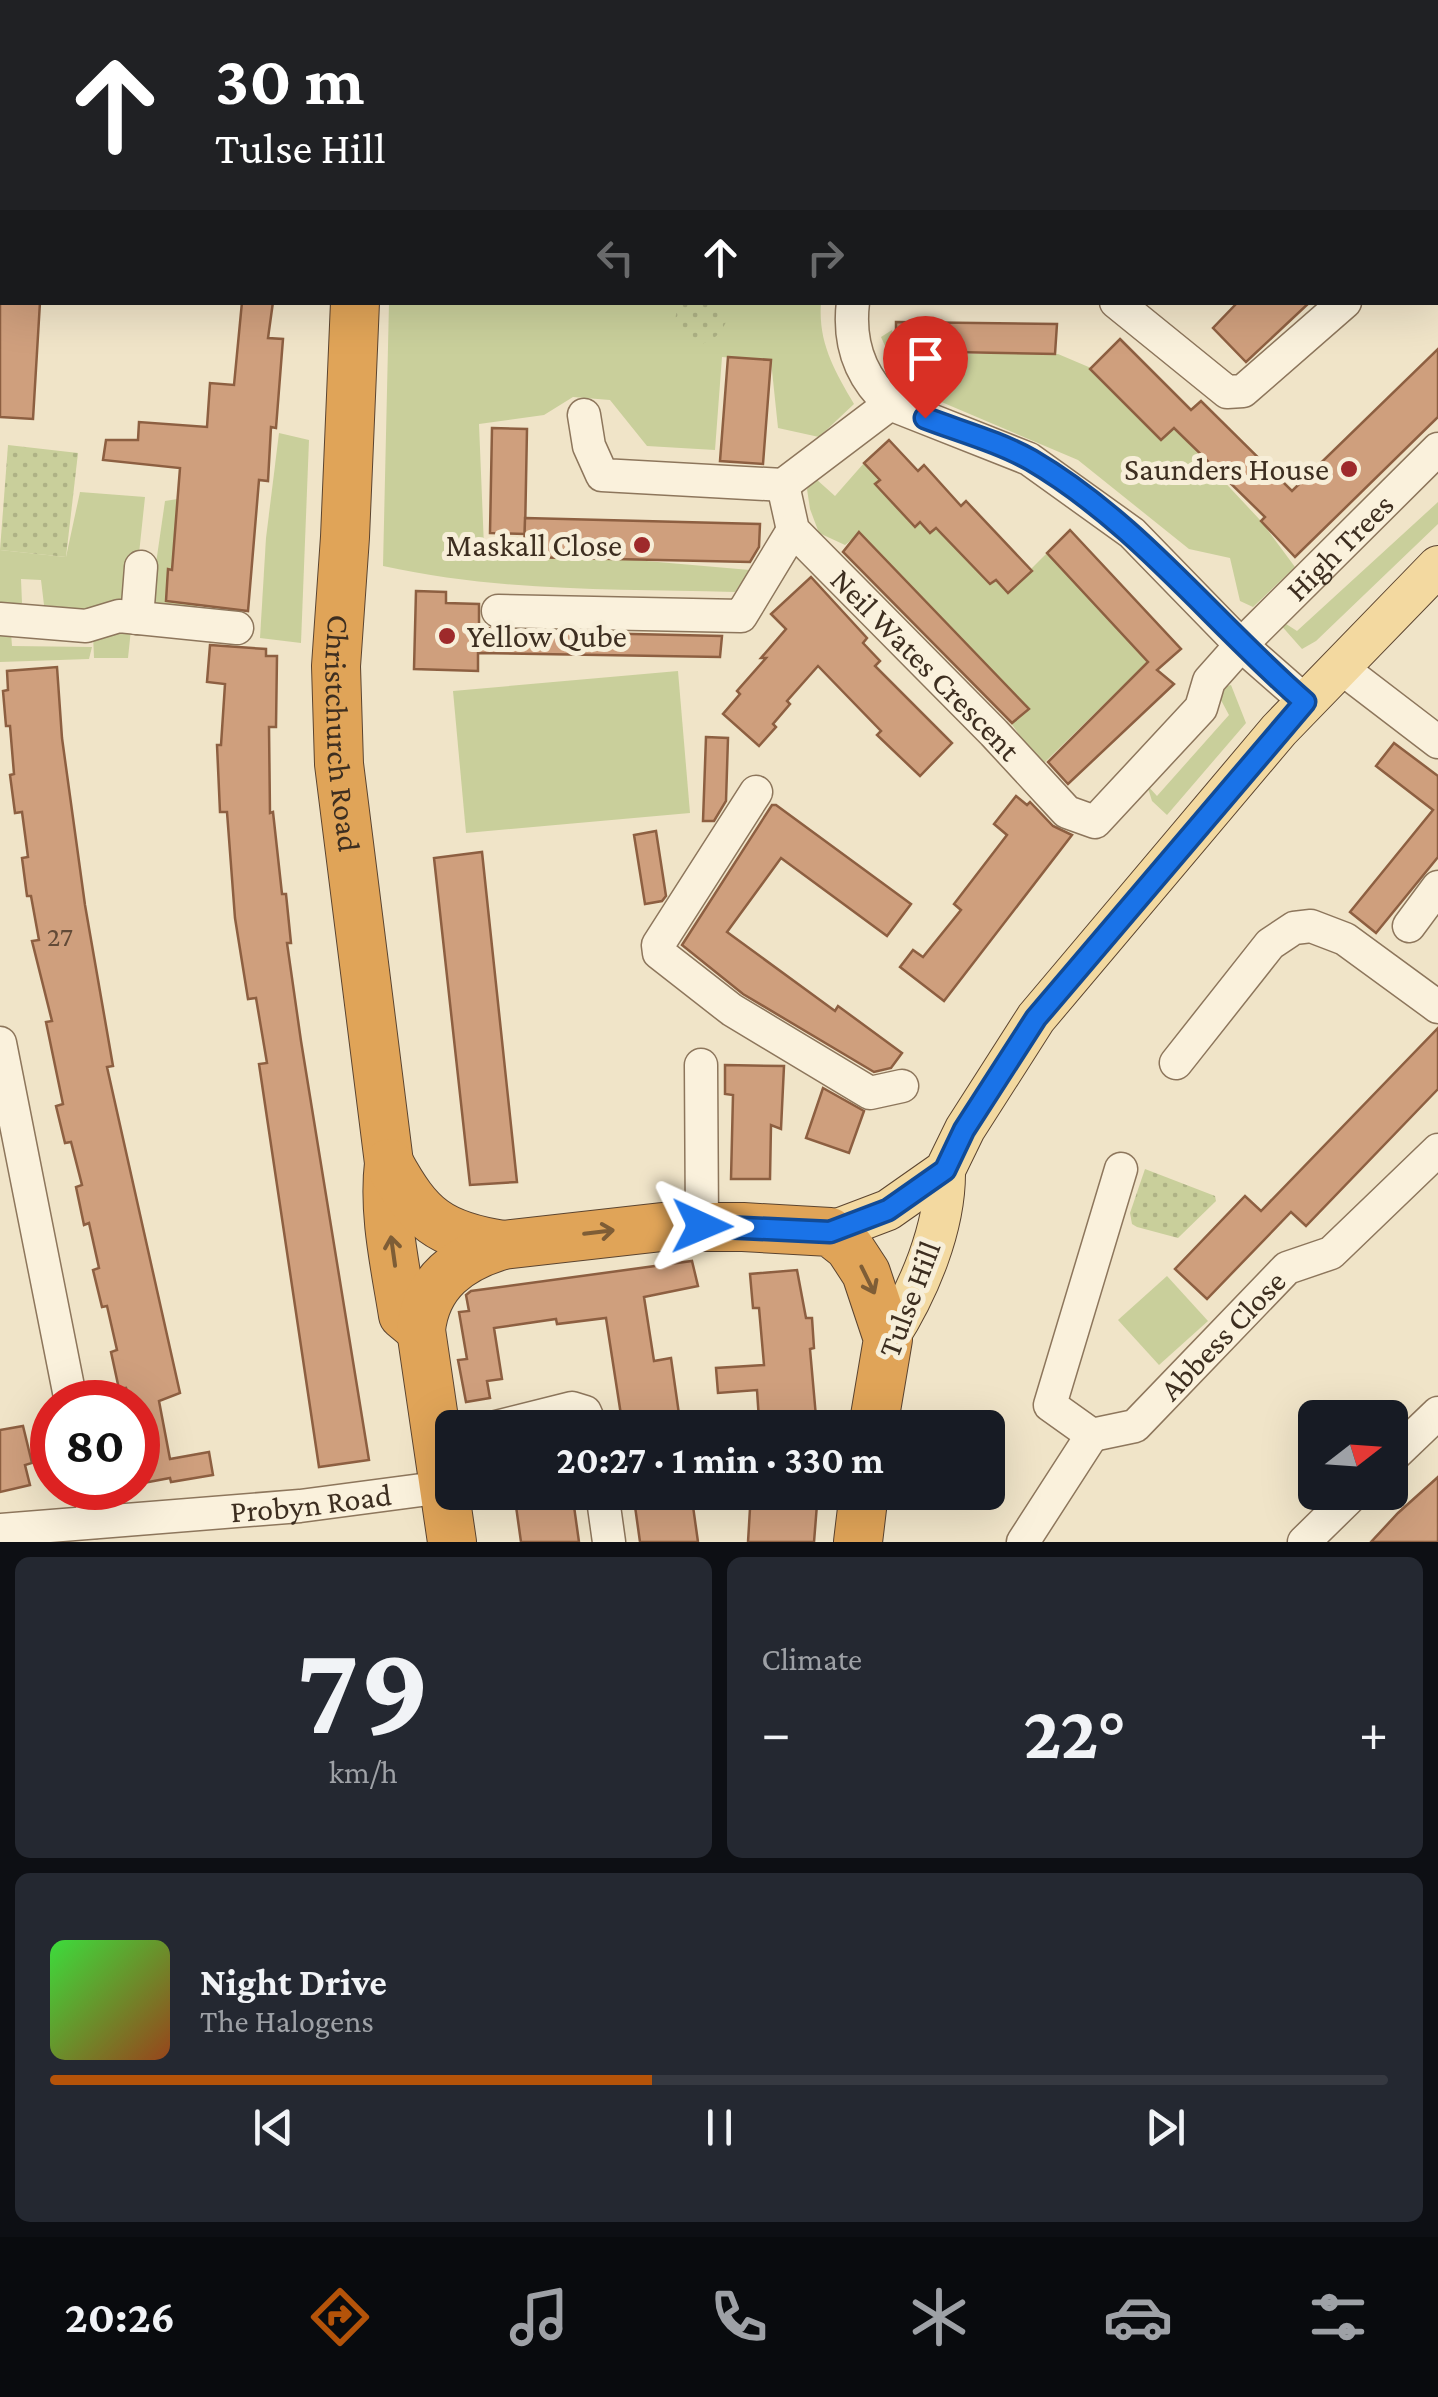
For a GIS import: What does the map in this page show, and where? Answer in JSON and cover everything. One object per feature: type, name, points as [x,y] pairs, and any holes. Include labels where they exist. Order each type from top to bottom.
[{"type":"highway","name":"Christchurch Road","points":[[355,305],[336,666],[339,764],[389,1163],[386,1192],[403,1315],[421,1330],[436,1410]]},
{"type":"highway","name":"Christchurch Road","points":[[389,1163],[423,1216],[475,1240],[502,1245]]},
{"type":"highway","points":[[421,1330],[423,1312],[438,1282],[469,1256],[502,1245],[618,1230],[702,1226],[830,1232],[849,1247],[866,1273],[888,1339]]},
{"type":"highway","name":"Tulse Hill","points":[[876,1410],[888,1339]]},
{"type":"highway","name":"Christchurch Road","points":[[449,1510],[452,1542]]},
{"type":"highway","points":[[858,1542],[862,1510]]},
{"type":"main road","name":"Tulse Hill","points":[[888,1339],[909,1306],[930,1247],[945,1195],[945,1170],[964,1130],[1036,1018],[1305,702],[1438,566]]},
{"type":"main road","name":"Tulse Hill","points":[[830,1232],[888,1210],[945,1170]]},
{"type":"street","points":[[852,305],[850,324],[857,358],[872,388],[890,404],[1030,459],[1132,533],[1241,645],[1305,702]]},
{"type":"street","points":[[1120,305],[1227,392],[1243,392],[1342,305]]},
{"type":"street","points":[[584,415],[589,446],[602,475],[782,485],[890,404]]},
{"type":"street","name":"High Trees","points":[[1095,822],[1201,708],[1209,681],[1241,645],[1438,449]]},
{"type":"street","points":[[498,611],[741,616],[793,530],[782,485]]},
{"type":"street","name":"Neil Wates Crescent","points":[[793,530],[994,732],[1066,812],[1095,822]]},
{"type":"street","points":[[137,618],[141,567]]},
{"type":"street","points":[[0,619],[86,626],[119,616],[237,628]]},
{"type":"street","points":[[1340,666],[1438,742]]},
{"type":"street","points":[[756,792],[658,945],[658,953],[732,1010],[870,1093],[902,1086]]},
{"type":"street","points":[[1409,926],[1438,887]]},
{"type":"street","points":[[1176,1063],[1270,944],[1294,928],[1311,926],[1346,940],[1438,1007]]},
{"type":"street","points":[[0,1042],[68,1380]]},
{"type":"street","points":[[701,1065],[702,1226]]},
{"type":"street","name":"Abbess Close","points":[[1092,1435],[1135,1426],[1287,1268],[1331,1253],[1438,1150]]},
{"type":"street","points":[[1024,1542],[1092,1435],[1050,1406],[1120,1168]]},
{"type":"street","points":[[1408,1441],[1438,1412]]},
{"type":"street","name":"Probyn Road","points":[[0,1530],[283,1508],[435,1457]]},
{"type":"street","points":[[93,1510],[95,1522]]},
{"type":"street","points":[[605,1510],[609,1542]]},
{"type":"street","points":[[1304,1542],[1337,1510]]},
{"type":"green space","points":[[389,305],[821,305],[825,343],[854,404],[819,437],[778,428],[771,361],[722,357],[715,450],[647,446],[610,400],[573,397],[544,415],[479,424],[484,547],[750,570],[735,592],[515,585],[383,566]]},
{"type":"green space","points":[[679,305],[720,305],[726,322],[718,335],[698,344],[681,337],[676,316]]},
{"type":"green space","points":[[892,330],[897,354],[1058,354],[1091,368],[1161,440],[1174,428],[1261,521],[1295,567],[1253,607],[1240,601],[1230,558],[1189,549],[1078,460],[932,398],[895,368],[881,337]]},
{"type":"green space","points":[[279,433],[309,440],[301,643],[260,638],[266,538]]},
{"type":"green space","points":[[8,445],[78,453],[66,557],[0,550]]},
{"type":"green space","points":[[864,463],[930,533],[940,524],[1008,592],[1047,553],[1147,662],[1041,766],[1011,723],[1028,710],[860,533],[845,545],[819,533],[807,489],[816,479],[835,496]]},
{"type":"green space","points":[[80,492],[145,497],[128,658],[94,658],[92,611],[44,605],[41,580],[21,579],[22,603],[9,608],[12,646],[92,647],[89,659],[0,662],[0,550],[66,557]]},
{"type":"green space","points":[[196,496],[197,615],[153,613],[151,598],[165,501]]},
{"type":"green space","points":[[1438,502],[1438,524],[1316,641],[1302,649],[1279,623],[1297,631]]},
{"type":"green space","points":[[678,671],[690,813],[466,833],[453,691]]},
{"type":"green space","points":[[1231,685],[1246,723],[1167,815],[1152,801],[1147,785],[1157,796],[1229,715],[1215,689]]},
{"type":"green space","points":[[1145,1169],[1215,1196],[1216,1201],[1178,1238],[1137,1227],[1132,1224],[1130,1213]]},
{"type":"green space","points":[[1167,1276],[1208,1321],[1159,1365],[1118,1320]]},
{"type":"building","points":[[0,305],[40,305],[33,419],[0,417]]},
{"type":"building","points":[[242,305],[273,305],[268,338],[283,339],[276,428],[271,427],[268,481],[259,480],[248,611],[166,601],[180,468],[103,460],[106,440],[138,440],[139,422],[207,427],[210,383],[234,385]]},
{"type":"building","points":[[1235,305],[1307,305],[1246,362],[1213,328]]},
{"type":"building","points":[[896,322],[1057,324],[1055,354],[896,351]]},
{"type":"building","points":[[1120,339],[1191,410],[1201,401],[1292,491],[1438,349],[1438,417],[1295,557],[1261,521],[1265,517],[1174,428],[1161,440],[1090,369]]},
{"type":"building","points":[[728,357],[771,360],[763,464],[720,461]]},
{"type":"building","name":"Maskall Close","points":[[492,428],[527,429],[525,534],[490,533]]},
{"type":"building","points":[[889,440],[918,471],[924,465],[961,506],[966,501],[1032,571],[1008,593],[996,580],[990,584],[936,528],[930,533],[920,522],[915,527],[875,484],[880,480],[864,463]]},
{"type":"building","name":"Maskall Close","points":[[525,518],[760,524],[759,547],[750,562],[524,557]]},
{"type":"building","points":[[1070,530],[1181,649],[1157,670],[1174,684],[1068,784],[1048,762],[1148,662],[1047,553]]},
{"type":"building","points":[[859,532],[1029,709],[1012,723],[843,552]]},
{"type":"building","points":[[811,577],[867,638],[863,643],[880,661],[875,666],[952,743],[920,776],[877,735],[881,731],[818,666],[787,701],[790,704],[773,724],[776,727],[759,746],[723,714],[786,629],[771,614]]},
{"type":"building","points":[[416,591],[446,592],[446,603],[479,604],[479,625],[497,631],[722,636],[720,657],[478,653],[478,671],[414,669]]},
{"type":"building","points":[[210,645],[266,649],[266,656],[277,656],[276,727],[269,727],[270,813],[273,812],[282,894],[286,894],[291,943],[287,943],[301,1041],[369,1460],[319,1467],[259,1064],[267,1063],[256,998],[248,999],[235,918],[227,812],[220,812],[217,745],[221,745],[225,684],[207,682]]},
{"type":"building","points":[[57,667],[62,738],[85,905],[113,1066],[107,1067],[180,1393],[160,1401],[160,1380],[117,1380],[111,1352],[117,1350],[107,1306],[102,1307],[93,1270],[99,1268],[76,1187],[82,1185],[71,1142],[65,1143],[56,1106],[63,1104],[46,1022],[52,1021],[32,941],[39,940],[31,896],[27,896],[22,858],[28,857],[22,812],[15,813],[10,775],[14,774],[10,726],[6,726],[3,691],[8,690],[7,671]]},
{"type":"building","points":[[706,737],[728,738],[726,801],[714,821],[703,821]]},
{"type":"building","points":[[1394,743],[1438,776],[1438,857],[1376,933],[1350,912],[1433,810],[1376,766]]},
{"type":"building","points":[[1016,796],[1027,805],[1030,802],[1053,826],[1072,835],[944,1001],[900,967],[913,950],[923,957],[961,910],[954,904],[1007,835],[994,824]]},
{"type":"building","points":[[772,805],[911,904],[887,936],[781,858],[727,932],[835,1011],[838,1006],[902,1053],[891,1068],[874,1072],[743,994],[682,945]]},
{"type":"building","points":[[656,831],[666,896],[662,901],[645,904],[634,835]]},
{"type":"building","points":[[482,852],[517,1182],[470,1185],[434,858]]},
{"type":"building","points":[[1438,1028],[1438,1089],[1306,1226],[1291,1212],[1207,1299],[1175,1269],[1245,1196],[1261,1211]]},
{"type":"building","points":[[725,1065],[784,1066],[781,1129],[771,1125],[770,1179],[731,1179],[733,1095],[725,1094]]},
{"type":"building","points":[[823,1088],[864,1111],[849,1153],[806,1138]]},
{"type":"building","points":[[692,1261],[698,1286],[644,1297],[654,1361],[671,1358],[678,1410],[620,1410],[606,1318],[557,1324],[556,1319],[494,1328],[502,1379],[487,1381],[490,1398],[466,1402],[458,1360],[467,1359],[459,1312],[469,1311],[466,1295],[471,1291]]},
{"type":"building","points":[[797,1270],[806,1318],[812,1318],[814,1348],[810,1349],[815,1410],[758,1410],[757,1390],[718,1393],[716,1368],[764,1365],[759,1308],[753,1308],[750,1274]]},
{"type":"building","points":[[160,1406],[170,1459],[209,1452],[213,1475],[171,1482],[170,1478],[160,1480]]},
{"type":"building","points":[[23,1426],[30,1455],[30,1464],[25,1465],[30,1485],[0,1492],[0,1430]]},
{"type":"building","points":[[1438,1477],[1438,1542],[1371,1542],[1401,1510],[1408,1510],[1408,1504]]},
{"type":"building","points":[[517,1510],[575,1510],[579,1542],[521,1542]]},
{"type":"building","points":[[636,1510],[694,1510],[698,1542],[640,1542]]},
{"type":"building","points":[[750,1510],[817,1510],[814,1542],[748,1542]]},
{"type":"place","name":"Saunders House","points":[[1349,469]]},
{"type":"place","name":"Maskall Close","points":[[642,545]]},
{"type":"place","name":"Yellow Qube","points":[[447,636]]},
{"type":"route","points":[[702,1226],[830,1232],[888,1210],[945,1170],[964,1130],[1036,1018],[1305,702],[1241,645],[1132,533],[1030,459],[925,418]]}]
